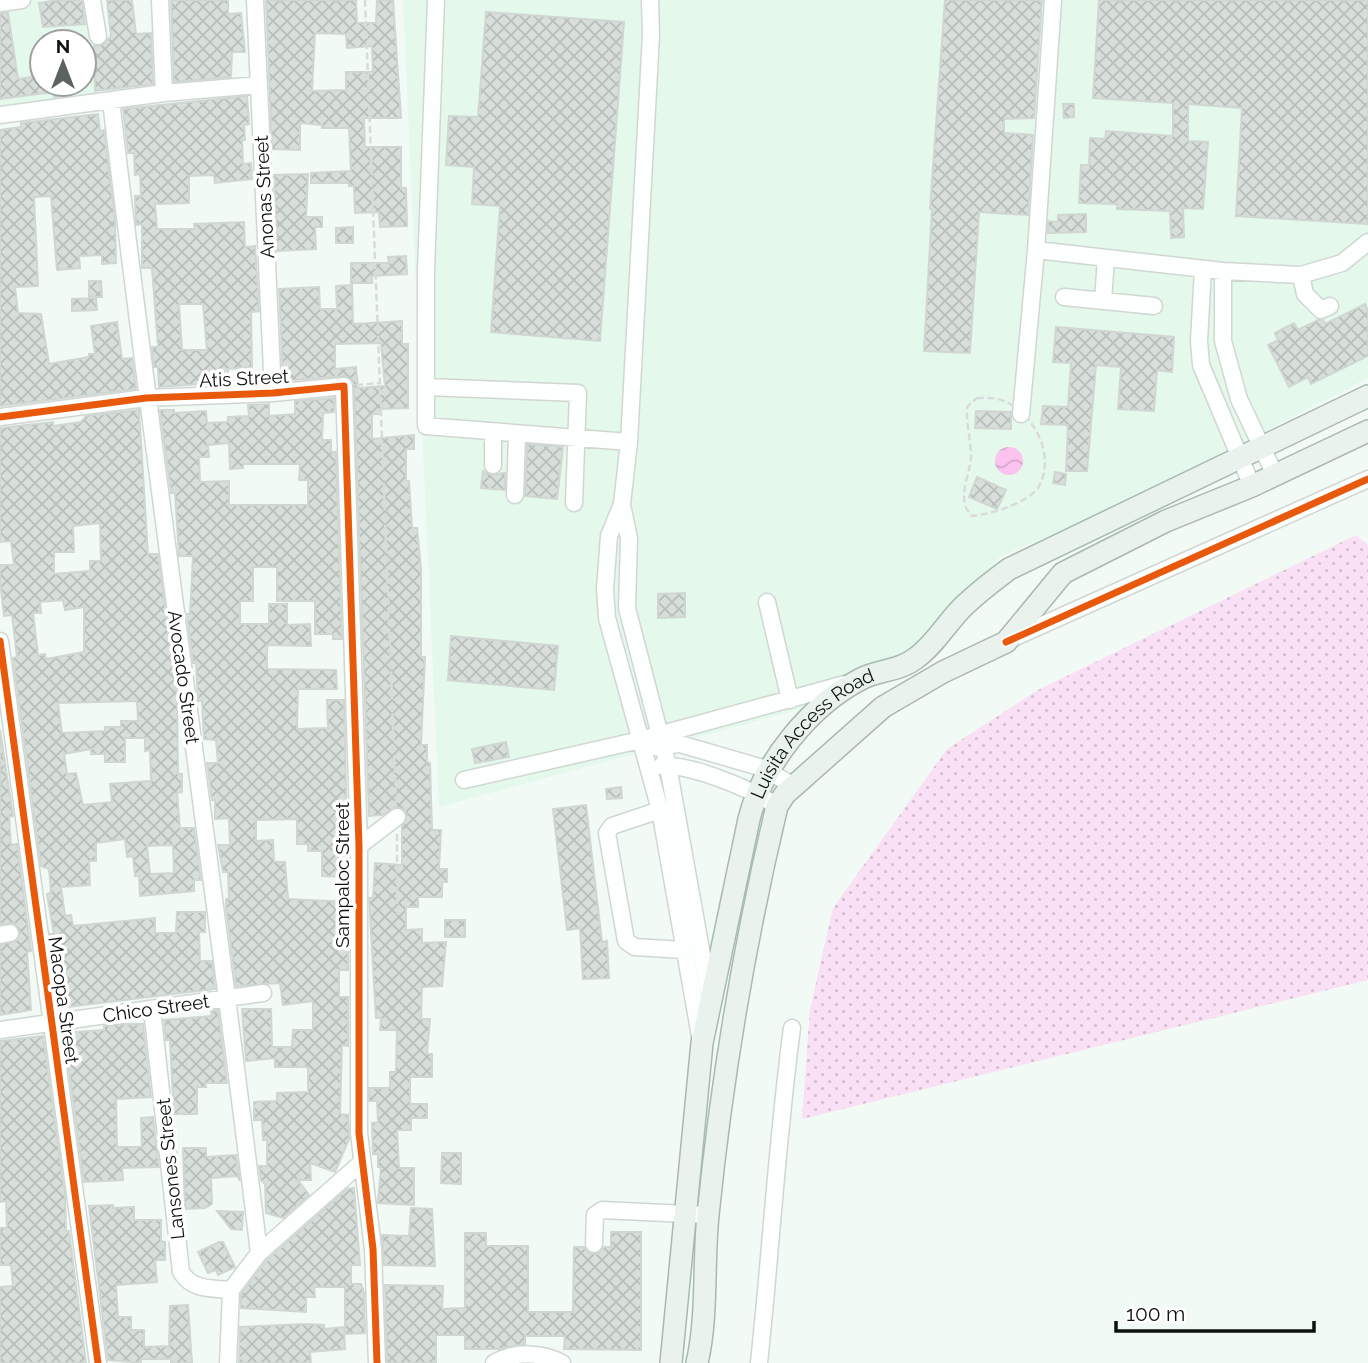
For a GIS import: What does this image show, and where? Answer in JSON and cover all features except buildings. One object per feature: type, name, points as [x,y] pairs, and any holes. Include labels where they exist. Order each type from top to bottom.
[{"type":"main road","name":"Luisita Access Road","points":[[671,1363],[702,1043],[756,792],[769,770],[811,718],[861,679],[904,666],[917,658],[960,610],[1009,569],[1368,396]]},
{"type":"main road","name":"Luisita Access Road","points":[[697,1363],[708,1215],[752,907],[777,806],[792,785],[883,707],[943,672],[1006,642],[1063,573],[1166,521],[1252,486],[1368,431]]},
{"type":"street","points":[[0,4],[22,0]]},
{"type":"street","points":[[92,0],[97,28]]},
{"type":"street","points":[[160,0],[164,93]]},
{"type":"street","name":"Anonas Street","points":[[255,0],[273,393]]},
{"type":"street","points":[[436,0],[426,270],[426,387],[429,428],[629,442]]},
{"type":"street","points":[[650,0],[651,35],[629,442],[622,504],[609,536],[606,605],[660,810],[682,950],[702,1043]]},
{"type":"street","points":[[1021,414],[1054,0]]},
{"type":"street","points":[[0,116],[164,93],[258,85]]},
{"type":"street","name":"Avocado Street","points":[[111,101],[146,398],[229,998],[259,1253]]},
{"type":"street","points":[[1036,250],[1223,271],[1301,275],[1342,263],[1368,242]]},
{"type":"street","points":[[1103,301],[1106,258]]},
{"type":"street","points":[[1203,269],[1199,341],[1201,365],[1252,486]]},
{"type":"street","points":[[1223,271],[1223,341],[1240,399],[1275,475]]},
{"type":"street","points":[[1301,275],[1310,302],[1321,310],[1329,306]]},
{"type":"street","points":[[1064,298],[1154,306]]},
{"type":"street","points":[[1199,341],[1223,341]]},
{"type":"street","name":"Atis Street","points":[[0,417],[146,398],[273,393],[344,386]]},
{"type":"street","name":"Sampaloc Street","points":[[344,386],[359,846],[361,1163],[373,1249],[377,1363]]},
{"type":"street","points":[[426,387],[575,392],[579,396],[574,503]]},
{"type":"street","points":[[493,433],[493,465]]},
{"type":"street","points":[[516,495],[517,435]]},
{"type":"street","points":[[1006,642],[1368,479]]},
{"type":"street","points":[[622,504],[629,538],[627,608],[668,766],[710,1000]]},
{"type":"street","points":[[766,603],[790,700]]},
{"type":"street","name":"Macopa Street","points":[[0,640],[6,717],[97,1363]]},
{"type":"street","points":[[464,779],[641,745],[861,679]]},
{"type":"street","points":[[660,739],[769,770],[792,785]]},
{"type":"street","points":[[648,768],[668,766],[756,792],[777,806]]},
{"type":"street","points":[[660,810],[612,825],[607,832],[626,941],[635,947],[682,950]]},
{"type":"street","points":[[359,846],[397,817]]},
{"type":"street","name":"Chico Street","points":[[0,1030],[263,993]]},
{"type":"street","name":"Lansones Street","points":[[152,1009],[181,1272],[187,1282],[195,1287],[231,1290]]},
{"type":"street","points":[[759,1363],[775,1214],[780,1119],[792,1028]]},
{"type":"street","points":[[228,1363],[231,1290],[259,1253],[361,1163]]},
{"type":"street","points":[[594,1244],[595,1214],[602,1210],[708,1215]]},
{"type":"street","points":[[494,1363],[548,1355],[562,1363]]},
{"type":"path","points":[[365,0],[397,817],[397,918]]},
{"type":"path","points":[[344,386],[381,383]]},
{"type":"path","points":[[977,398],[995,398],[1006,401],[1021,414],[1039,435],[1046,453],[1040,486],[1032,495],[988,515],[972,516],[966,510],[964,500],[971,457],[967,407],[977,398]]},
{"type":"shaded area","points":[[0,0],[86,0],[89,28],[28,28],[28,98],[97,98],[0,113]]},
{"type":"shaded area","points":[[403,0],[1368,0],[1368,378],[1139,496],[1000,557],[910,655],[845,680],[801,709],[439,807]]},
{"type":"shaded area","points":[[1356,535],[1368,545],[1368,980],[802,1119],[810,1009],[833,908],[947,749],[1038,690]]},
{"type":"water","points":[[1009,447],[1019,451],[1023,461],[1019,471],[1009,475],[999,471],[995,461],[999,451]]},
{"type":"cycle path","points":[[0,417],[146,398],[273,393],[344,386],[359,846],[359,1133],[373,1249],[377,1363]]},
{"type":"cycle path","points":[[1006,642],[1368,479]]},
{"type":"cycle path","points":[[0,641],[98,1363]]}]
